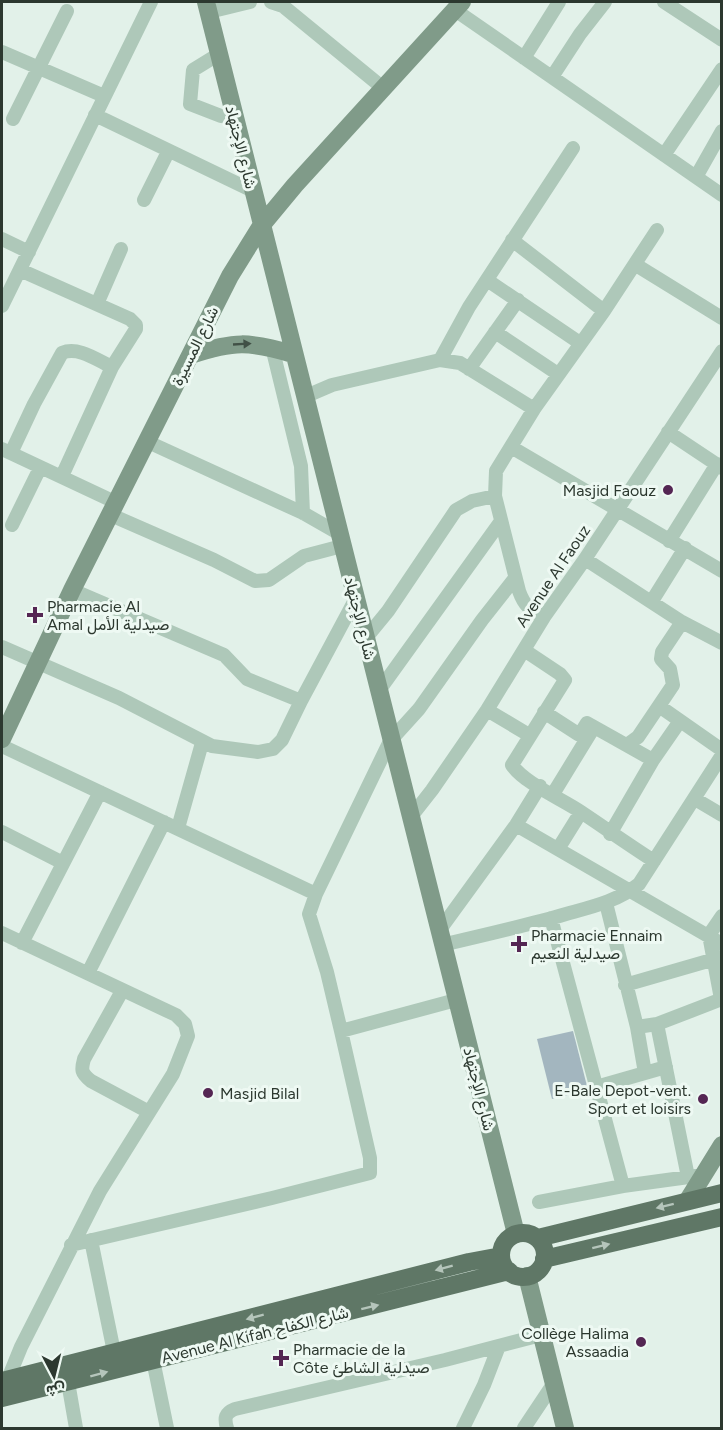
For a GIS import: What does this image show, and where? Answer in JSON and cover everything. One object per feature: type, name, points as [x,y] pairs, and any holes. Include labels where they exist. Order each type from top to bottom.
[{"type":"main road","points":[[538,1239],[722,1192]]},
{"type":"main road","points":[[544,1259],[722,1217]]},
{"type":"main road","points":[[527,1233],[538,1239],[542,1245],[544,1259],[538,1270],[527,1276],[514,1275],[505,1264],[505,1242],[516,1234],[527,1233]]},
{"type":"main road","name":"Avenue Al Kifah شارع الكفاح","points":[[5,1380],[469,1262],[505,1264]]},
{"type":"main road","name":"Avenue Al Kifah شارع الكفاح","points":[[2,1398],[153,1360],[505,1264]]},
{"type":"street","points":[[2,306],[152,2]]},
{"type":"street","points":[[207,7],[250,2]]},
{"type":"street","points":[[271,2],[283,6],[384,88]]},
{"type":"street","points":[[524,58],[560,2]]},
{"type":"street","points":[[552,77],[580,34],[605,2]]},
{"type":"street","points":[[664,2],[684,7],[722,40]]},
{"type":"street","points":[[458,6],[524,58],[722,195]]},
{"type":"street","name":"شارع المسيرة","points":[[2,739],[72,590],[233,270],[261,226],[295,185],[458,6]]},
{"type":"street","name":"شارع الإجتهاد","points":[[207,7],[516,1234]]},
{"type":"street","points":[[13,119],[67,11]]},
{"type":"street","points":[[2,52],[104,96]]},
{"type":"street","points":[[219,54],[193,70],[190,104],[221,116],[234,117]]},
{"type":"street","points":[[664,155],[722,69]]},
{"type":"street","points":[[95,115],[253,191]]},
{"type":"street","points":[[696,177],[722,131]]},
{"type":"street","points":[[440,360],[512,240],[573,148]]},
{"type":"street","points":[[144,200],[168,152]]},
{"type":"street","points":[[544,617],[529,610],[515,578],[495,496],[496,471],[534,409],[636,265],[657,230]]},
{"type":"street","points":[[2,239],[29,252]]},
{"type":"street","points":[[512,240],[604,311]]},
{"type":"street","points":[[97,304],[121,249]]},
{"type":"street","points":[[636,265],[722,318]]},
{"type":"street","points":[[20,270],[130,319],[136,325],[136,329],[112,367],[62,476]]},
{"type":"street","points":[[487,280],[580,344]]},
{"type":"street","points":[[469,369],[518,300]]},
{"type":"street","points":[[495,332],[558,374]]},
{"type":"street","points":[[190,355],[232,344],[249,343],[293,354]]},
{"type":"street","points":[[272,347],[301,466],[303,513]]},
{"type":"street","points":[[112,367],[84,353],[68,351],[62,353],[6,451],[62,476],[114,509],[255,581],[269,580],[304,556],[340,540],[303,513],[148,442]]},
{"type":"street","name":"Avenue Al Faouz","points":[[410,818],[487,710],[544,617],[720,356]]},
{"type":"street","points":[[304,397],[332,385],[440,360],[454,361],[534,409]]},
{"type":"street","points":[[668,432],[719,466],[669,541]]},
{"type":"street","points":[[511,447],[722,571]]},
{"type":"street","points":[[12,525],[40,468]]},
{"type":"street","points":[[365,639],[400,594],[456,510],[472,501],[495,496]]},
{"type":"street","points":[[378,692],[501,520]]},
{"type":"street","points":[[652,601],[685,548]]},
{"type":"street","points":[[585,558],[682,622],[722,643]]},
{"type":"street","points":[[71,1245],[369,1174],[370,1158],[341,1031],[327,972],[309,914],[316,894],[390,741],[419,709],[515,578]]},
{"type":"street","points":[[72,590],[224,655],[247,679],[301,701]]},
{"type":"street","points":[[2,647],[119,698],[202,742],[212,746],[258,752],[273,749],[282,740],[355,600]]},
{"type":"street","points":[[627,745],[638,737],[673,685],[671,673],[661,661],[661,656],[682,622]]},
{"type":"street","points":[[524,650],[560,674],[565,680],[512,765],[526,779],[553,794],[610,834],[654,861]]},
{"type":"street","points":[[659,706],[722,750]]},
{"type":"street","points":[[487,710],[529,735]]},
{"type":"street","points":[[544,712],[575,733],[580,733],[587,723],[594,726],[653,760]]},
{"type":"street","points":[[610,834],[653,760],[680,721]]},
{"type":"street","points":[[553,794],[594,726]]},
{"type":"street","points":[[178,828],[202,742]]},
{"type":"street","points":[[2,746],[316,894]]},
{"type":"street","points":[[441,938],[551,918],[606,903],[629,892],[639,884],[722,755]]},
{"type":"street","points":[[441,938],[540,786]]},
{"type":"street","points":[[22,943],[100,792]]},
{"type":"street","points":[[694,800],[722,815]]},
{"type":"street","points":[[558,849],[581,812]]},
{"type":"street","points":[[88,973],[164,822]]},
{"type":"street","points":[[516,825],[629,892],[709,934],[722,944]]},
{"type":"street","points":[[2,832],[63,863]]},
{"type":"street","points":[[606,903],[637,1027],[645,1073]]},
{"type":"street","points":[[709,934],[722,916]]},
{"type":"street","points":[[551,918],[623,1186]]},
{"type":"street","points":[[2,933],[176,1015],[183,1021],[188,1032],[186,1046],[173,1074],[100,1191],[5,1380]]},
{"type":"street","points":[[637,1027],[657,1023],[721,999],[717,959],[709,934]]},
{"type":"street","points":[[625,985],[717,959]]},
{"type":"street","points":[[122,991],[84,1059],[82,1075],[149,1112]]},
{"type":"street","points":[[341,1031],[456,1000]]},
{"type":"street","points":[[657,1023],[666,1067],[696,1176]]},
{"type":"street","points":[[596,1087],[666,1067]]},
{"type":"street","points":[[688,1200],[696,1176],[722,1144]]},
{"type":"street","points":[[539,1202],[623,1186],[696,1176],[722,1192]]},
{"type":"street","points":[[91,1239],[114,1352]]},
{"type":"street","points":[[527,1276],[565,1428]]},
{"type":"street","points":[[227,1428],[225,1418],[235,1409],[541,1335]]},
{"type":"street","points":[[463,1428],[499,1346]]},
{"type":"street","points":[[153,1360],[168,1428]]},
{"type":"street","points":[[68,1382],[76,1428]]},
{"type":"street","points":[[525,1428],[554,1383]]},
{"type":"shaded area","points":[[573,1031],[588,1090],[552,1099],[537,1039]]},
{"type":"place","name":"Masjid Faouz","points":[[668,490]]},
{"type":"place","name":"Pharmacie Al Amal صيدلية الأمل","points":[[35,615]]},
{"type":"place","name":"Pharmacie Ennaim صيدلية النعيم","points":[[519,944]]},
{"type":"place","name":"Masjid Bilal","points":[[208,1093]]},
{"type":"place","name":"E-Bale Depot-vent. Sport et loisirs","points":[[703,1099]]},
{"type":"place","name":"Collège Halima Assaadia","points":[[641,1342]]},
{"type":"place","name":"Pharmacie de la Côte صيدلية الشاطئ","points":[[281,1358]]}]
